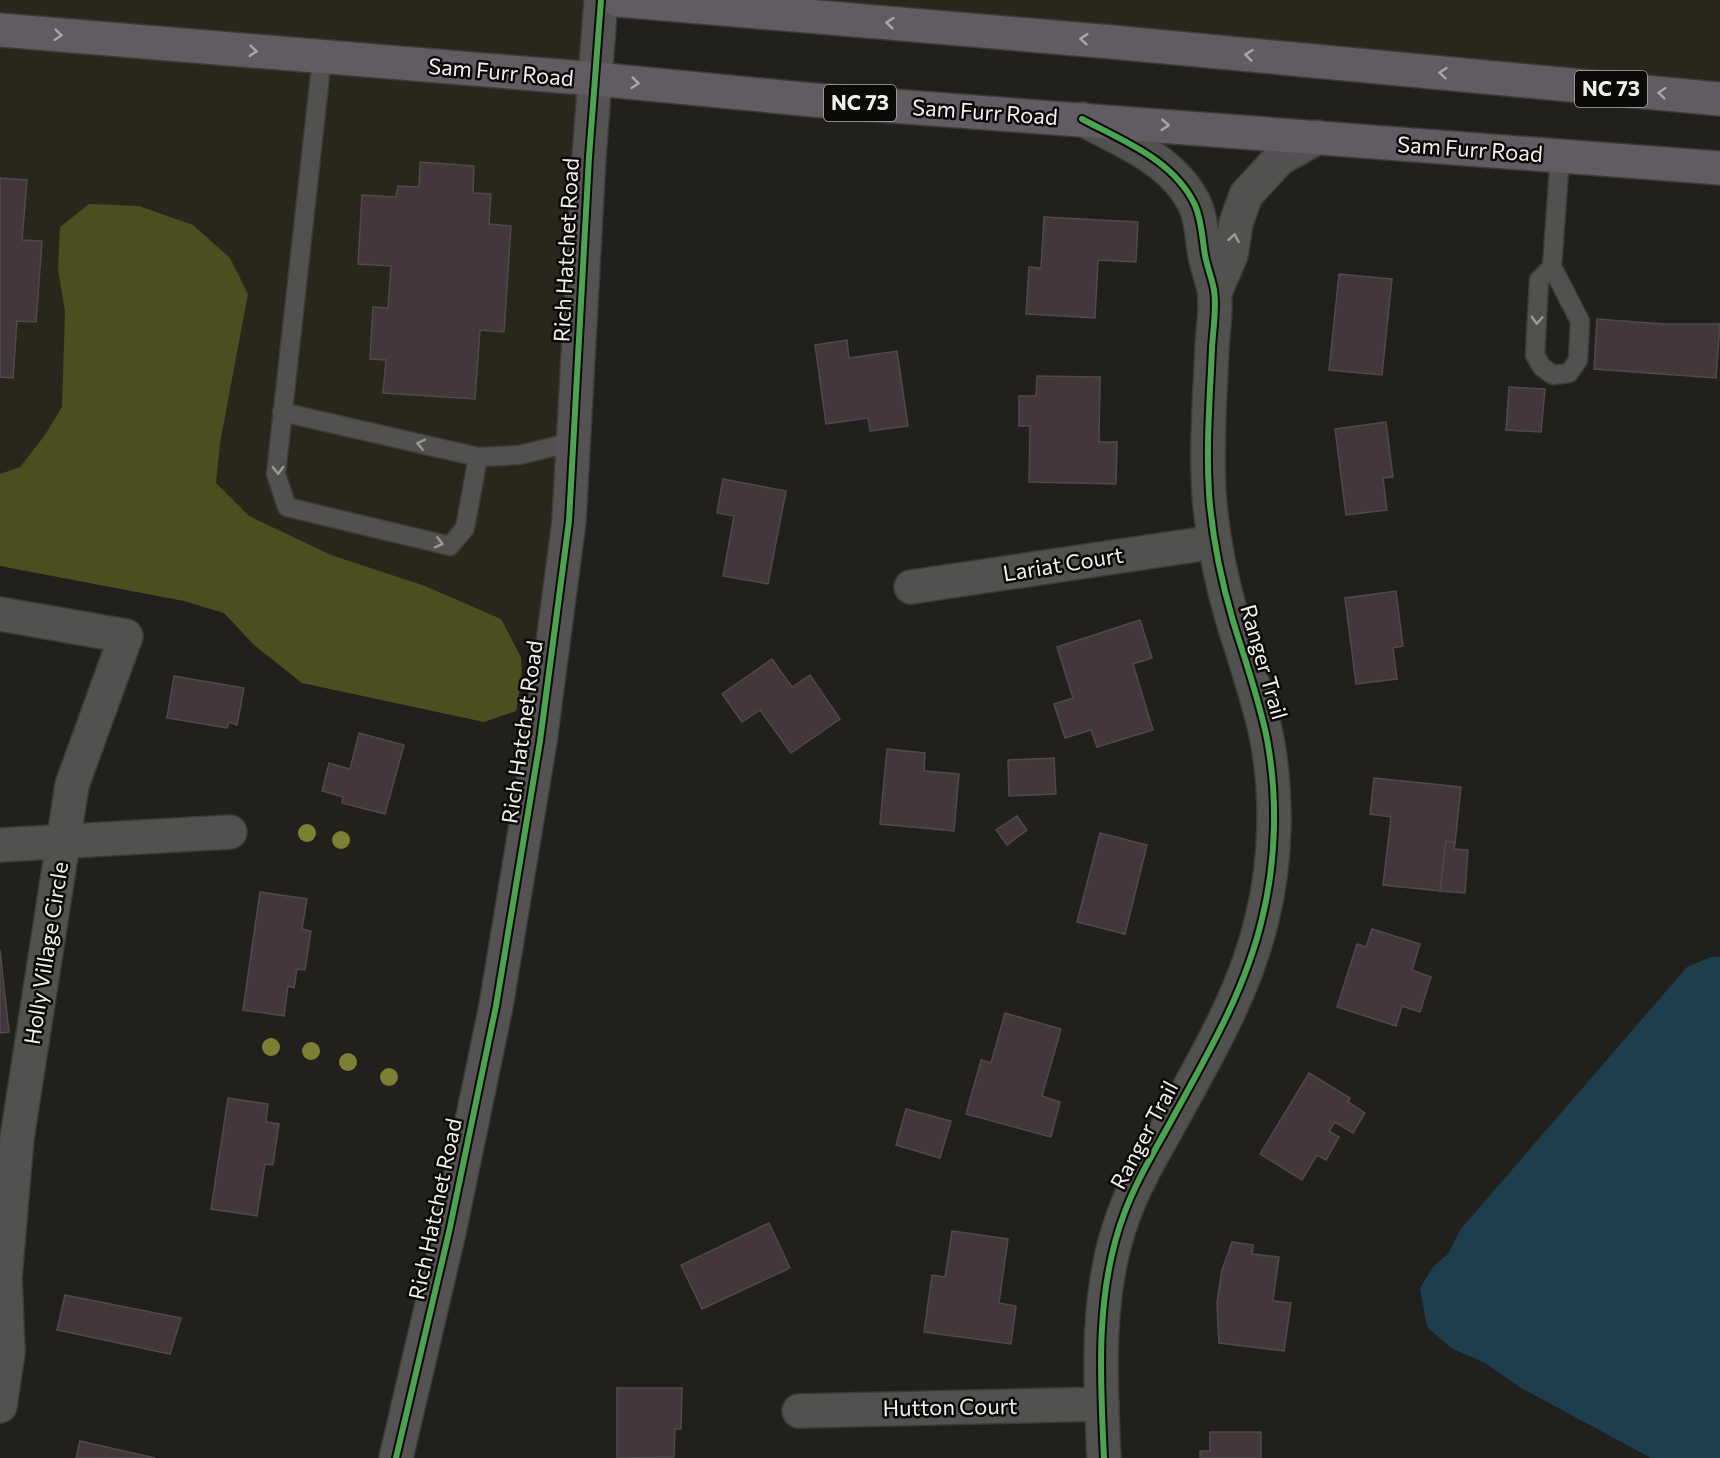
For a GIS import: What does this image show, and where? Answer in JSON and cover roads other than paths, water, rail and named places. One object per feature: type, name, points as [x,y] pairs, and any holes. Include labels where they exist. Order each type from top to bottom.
[{"type":"main road","name":"NC 73","points":[[618,0],[1112,42],[1720,99]]},
{"type":"main road","name":"Sam Furr Road","points":[[0,30],[595,79],[791,98],[1720,168]]},
{"type":"street","name":"Rich Hatchet Road","points":[[396,1458],[449,1232],[496,1006],[542,731],[569,521],[589,157],[601,0]]},
{"type":"street","name":"Ranger Trail","points":[[1082,119],[1145,152],[1176,176],[1194,204],[1202,227],[1205,256],[1215,292],[1209,413],[1209,493],[1215,542],[1221,578],[1256,694],[1267,740],[1273,787],[1273,850],[1263,918],[1248,968],[1228,1017],[1137,1183],[1123,1217],[1107,1278],[1101,1352],[1104,1458]]},
{"type":"street","name":"Ranger Trail","points":[[1215,292],[1231,255],[1236,223],[1246,195],[1279,159],[1318,137]]},
{"type":"street","name":"Lariat Court","points":[[911,587],[1215,542]]},
{"type":"street","name":"Holly Village Circle","points":[[0,614],[126,636],[72,785],[19,1126],[12,1185],[5,1277],[8,1352],[0,1406]]},
{"type":"street","points":[[0,845],[230,832]]},
{"type":"street","name":"Hutton Court","points":[[799,1411],[1101,1404]]},
{"type":"lane","points":[[322,57],[276,474],[287,507],[450,546],[465,528],[478,457]]},
{"type":"lane","points":[[1552,267],[1539,280],[1535,355],[1542,367],[1553,375],[1569,373],[1578,360],[1580,321],[1552,267],[1560,156]]},
{"type":"lane","points":[[282,411],[478,457],[519,455],[573,442]]},
{"type":"water","points":[[1711,957],[1720,957],[1720,1458],[1651,1458],[1521,1388],[1485,1363],[1451,1348],[1427,1327],[1420,1288],[1433,1267],[1448,1254],[1460,1230],[1687,967]]}]
